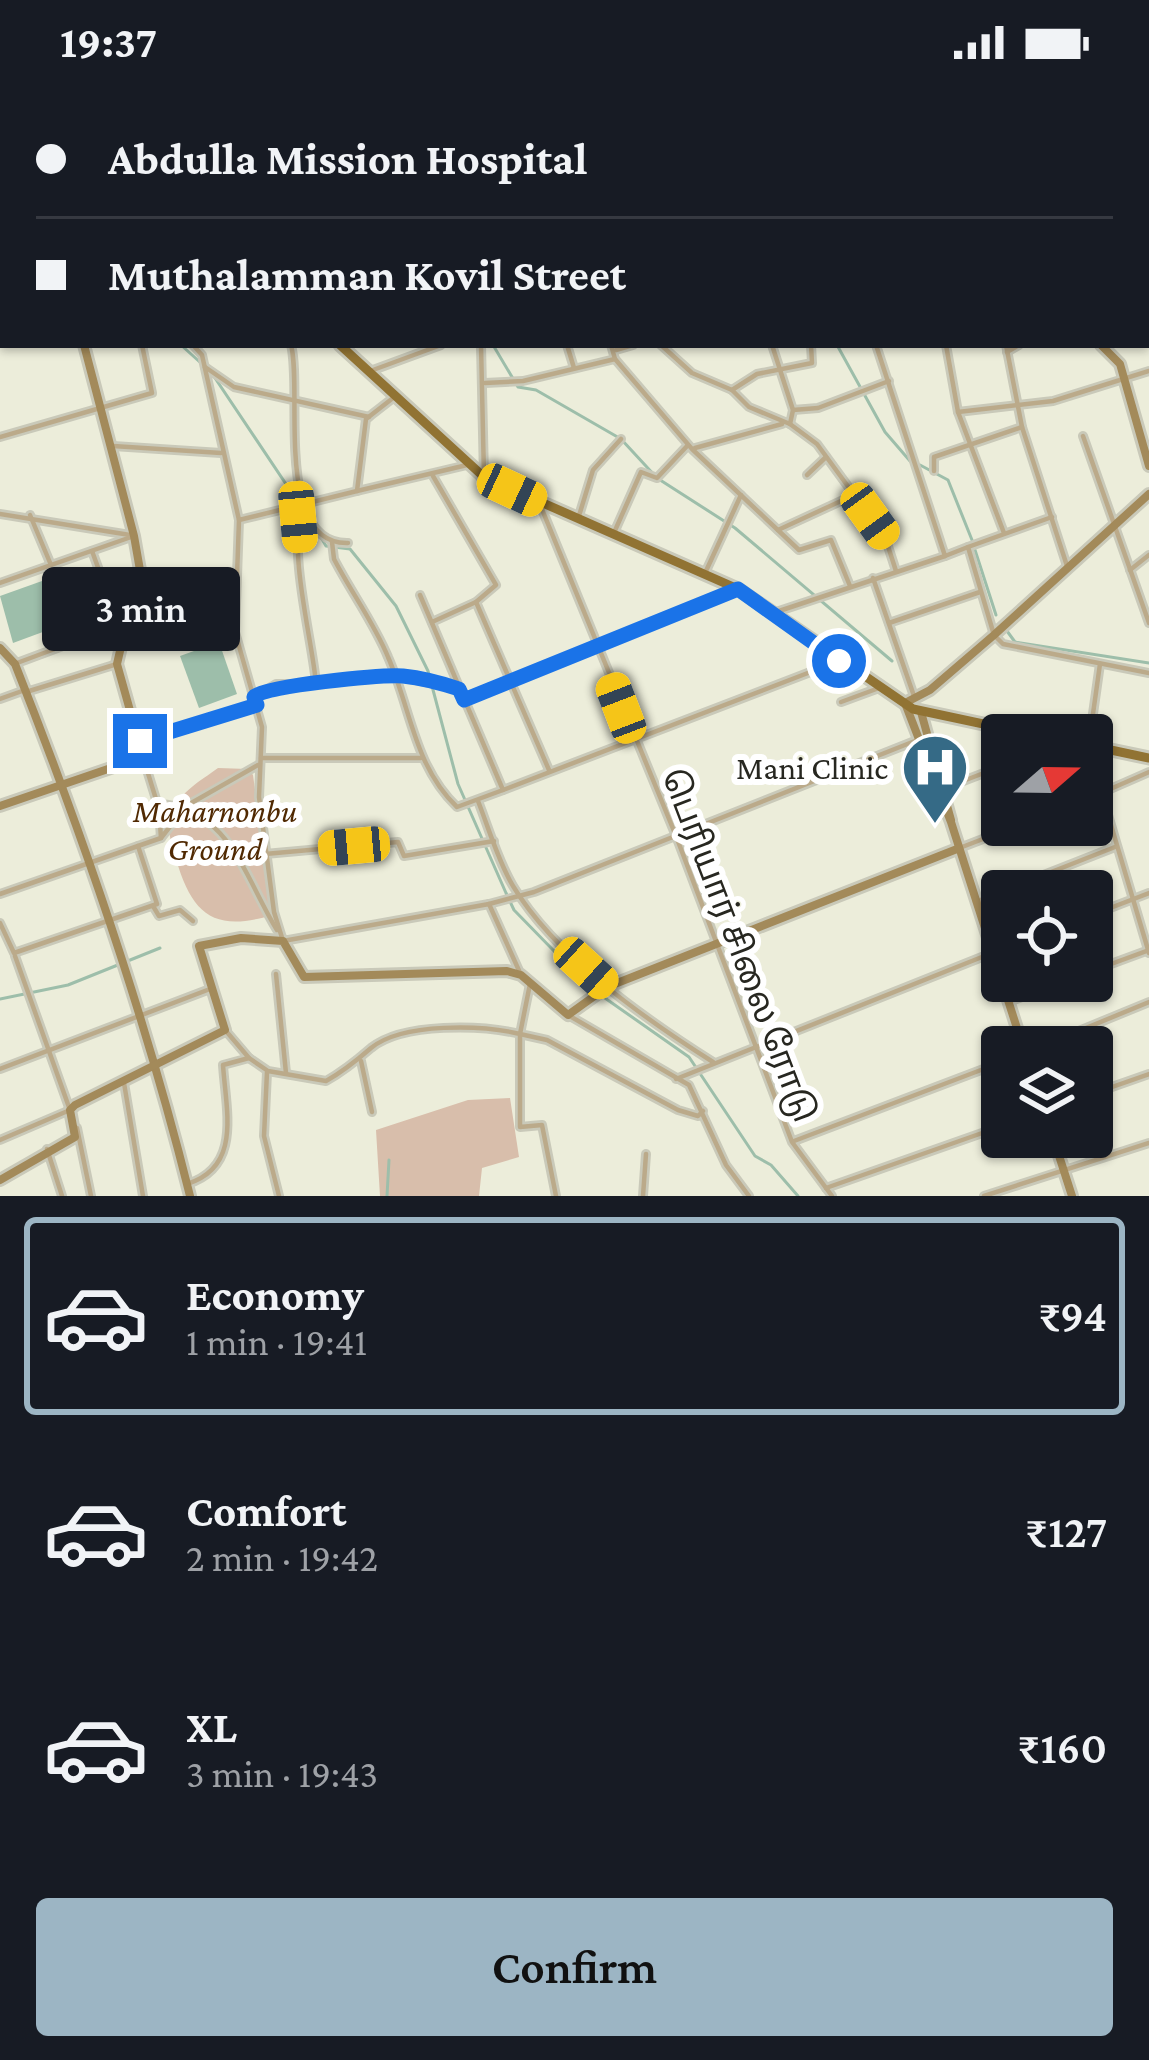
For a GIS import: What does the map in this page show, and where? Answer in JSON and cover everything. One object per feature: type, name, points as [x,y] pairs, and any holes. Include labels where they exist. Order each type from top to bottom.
[{"type":"main road","points":[[343,348],[484,477],[738,589],[879,688],[910,700],[921,712],[981,724]]},
{"type":"main road","points":[[1113,750],[1149,758]]},
{"type":"street","points":[[85,348],[113,446],[150,627]]},
{"type":"street","points":[[0,437],[152,393],[143,348]]},
{"type":"street","points":[[198,348],[239,520],[234,620],[257,705],[266,854],[283,941]]},
{"type":"street","points":[[291,348],[293,450],[306,505],[320,534],[348,544]]},
{"type":"street","points":[[368,372],[433,348]]},
{"type":"street","points":[[482,348],[484,477]]},
{"type":"street","points":[[568,348],[574,369]]},
{"type":"street","points":[[612,348],[615,359],[690,447],[799,550],[832,541],[850,586]]},
{"type":"street","points":[[664,348],[692,373],[732,390],[749,407],[786,424],[826,457],[892,549],[896,571]]},
{"type":"street","points":[[613,535],[641,472],[657,478],[690,447],[786,424],[793,410],[773,348]]},
{"type":"street","points":[[732,390],[757,374],[812,363],[812,348]]},
{"type":"street","points":[[877,348],[946,556]]},
{"type":"street","points":[[947,348],[958,412],[1004,533]]},
{"type":"street","points":[[1105,348],[1115,355],[1149,466]]},
{"type":"street","points":[[1006,349],[1022,428],[1068,569]]},
{"type":"street","points":[[485,383],[615,359]]},
{"type":"street","points":[[205,367],[234,387],[369,417]]},
{"type":"street","points":[[958,412],[1018,406],[1149,371]]},
{"type":"street","points":[[793,410],[818,408],[889,381]]},
{"type":"street","points":[[357,491],[369,417],[397,396]]},
{"type":"street","points":[[934,471],[934,457],[1022,428]]},
{"type":"street","points":[[1083,436],[1149,623]]},
{"type":"street","points":[[578,519],[593,470],[621,440]]},
{"type":"street","points":[[113,446],[223,453]]},
{"type":"street","points":[[806,475],[826,457]]},
{"type":"street","points":[[239,520],[467,465]]},
{"type":"street","points":[[432,622],[476,602],[496,585],[434,476]]},
{"type":"street","points":[[910,700],[930,690],[994,635],[1149,494]]},
{"type":"street","points":[[705,574],[741,495]]},
{"type":"street","points":[[778,530],[854,495]]},
{"type":"street","name":"பெரியார் சிலை ரோடு","points":[[539,502],[676,836],[792,1142],[832,1196]]},
{"type":"street","points":[[306,505],[298,517],[316,684]]},
{"type":"street","points":[[0,514],[30,515],[134,536]]},
{"type":"street","points":[[30,515],[51,565]]},
{"type":"street","points":[[776,612],[1052,517]]},
{"type":"street","points":[[0,583],[134,536]]},
{"type":"street","points":[[332,542],[334,559],[395,676],[421,758],[457,807],[839,661]]},
{"type":"street","points":[[968,548],[994,635],[1003,644],[1149,673]]},
{"type":"street","points":[[92,550],[123,638],[117,664],[158,804],[160,838]]},
{"type":"street","points":[[1130,570],[1149,555]]},
{"type":"street","points":[[873,578],[920,739],[951,822]]},
{"type":"street","points":[[464,700],[738,589]]},
{"type":"street","points":[[889,623],[981,592]]},
{"type":"street","points":[[420,595],[503,790]]},
{"type":"street","points":[[476,602],[549,770]]},
{"type":"street","points":[[123,638],[150,627],[234,620]]},
{"type":"street","points":[[15,664],[119,625]]},
{"type":"street","points":[[0,648],[15,664],[26,691],[109,921],[158,1067],[190,1196]]},
{"type":"street","points":[[0,699],[117,664]]},
{"type":"street","points":[[1093,714],[1100,664]]},
{"type":"street","points":[[254,697],[276,684],[395,676],[459,689]]},
{"type":"street","points":[[841,702],[879,688]]},
{"type":"street","points":[[140,741],[257,705]]},
{"type":"street","points":[[921,712],[945,788],[957,849],[981,915]]},
{"type":"street","points":[[703,1111],[698,1116],[678,1110],[547,1040],[483,1025],[430,1030],[383,1042],[326,1081],[268,1071],[249,1058],[225,1030],[199,946],[241,938],[283,941],[520,896],[920,739]]},
{"type":"street","points":[[0,806],[143,758]]},
{"type":"street","points":[[0,894],[160,838],[186,806],[260,761],[421,758]]},
{"type":"street","points":[[1113,788],[1149,772]]},
{"type":"street","points":[[945,788],[981,774]]},
{"type":"street","points":[[477,801],[520,896],[607,987],[713,1062]]},
{"type":"street","points":[[158,804],[186,806],[224,834],[304,977],[521,975]]},
{"type":"street","points":[[1113,836],[1149,951],[1113,964]]},
{"type":"street","points":[[568,1015],[607,987],[981,840]]},
{"type":"street","points":[[266,854],[398,842],[404,856],[494,842]]},
{"type":"street","points":[[14,953],[153,905],[157,897],[138,846]]},
{"type":"street","points":[[1056,870],[1116,846]]},
{"type":"street","points":[[1113,907],[1149,893]]},
{"type":"street","points":[[975,902],[981,900]]},
{"type":"street","points":[[489,904],[521,975],[530,984],[568,1015],[689,1085],[714,1143],[748,1196]]},
{"type":"street","points":[[153,905],[159,916],[180,910],[193,921]]},
{"type":"street","points":[[0,923],[77,1128],[91,1196]]},
{"type":"street","points":[[676,1078],[981,957]]},
{"type":"street","points":[[275,974],[286,1073]]},
{"type":"street","points":[[530,984],[520,1034],[520,1127],[542,1125],[556,1196]]},
{"type":"street","points":[[0,1069],[210,989]]},
{"type":"street","points":[[1091,1026],[1149,1002]]},
{"type":"street","points":[[1008,1003],[1016,1026]]},
{"type":"street","points":[[0,1140],[158,1067],[225,1030]]},
{"type":"street","points":[[188,1184],[210,1177],[224,1160],[223,1065],[249,1058]]},
{"type":"street","points":[[361,1061],[372,1112]]},
{"type":"street","points":[[792,1142],[981,1070]]},
{"type":"street","points":[[268,1071],[264,1136],[279,1196]]},
{"type":"street","points":[[1113,1087],[1149,1074]]},
{"type":"street","points":[[123,1080],[142,1196]]},
{"type":"street","points":[[0,1180],[47,1148],[75,1137],[77,1128]]},
{"type":"street","points":[[826,1188],[981,1133]]},
{"type":"street","points":[[984,1196],[1149,1143]]},
{"type":"street","points":[[47,1148],[62,1196]]},
{"type":"street","points":[[643,1196],[646,1154]]},
{"type":"street","points":[[1060,1158],[1072,1196]]},
{"type":"green space","name":"Maharnonbu Ground","points":[[218,768],[248,769],[253,775],[272,915],[220,920],[198,906],[182,878],[170,819],[186,792]]},
{"type":"green space","points":[[510,1098],[519,1157],[482,1168],[479,1196],[380,1196],[376,1130],[468,1100]]},
{"type":"shaded area","points":[[42,581],[59,626],[13,643],[0,596]]},
{"type":"shaded area","points":[[219,642],[237,694],[199,708],[180,656]]},
{"type":"waterway","points":[[184,348],[202,364]]},
{"type":"waterway","points":[[495,348],[518,387],[536,390],[621,439],[657,478],[735,528],[892,661]]},
{"type":"waterway","points":[[839,348],[885,432],[910,461]]},
{"type":"waterway","points":[[213,375],[304,511]]},
{"type":"waterway","points":[[920,465],[948,480],[972,540]]},
{"type":"waterway","points":[[319,534],[326,546],[350,549],[396,606],[428,671],[458,784],[514,910],[594,992]]},
{"type":"waterway","points":[[975,550],[996,615]]},
{"type":"waterway","points":[[1007,631],[1015,642],[1149,663]]},
{"type":"waterway","points":[[0,999],[68,985],[160,948]]},
{"type":"waterway","points":[[602,996],[689,1057],[755,1156],[771,1165],[798,1196]]},
{"type":"waterway","points":[[387,1196],[389,1160]]},
{"type":"place","name":"Mani Clinic","points":[[935,826]]},
{"type":"route","points":[[140,741],[257,705],[254,697],[261,689],[276,684],[351,683],[395,676],[459,689],[464,700],[738,589],[839,661]]}]
